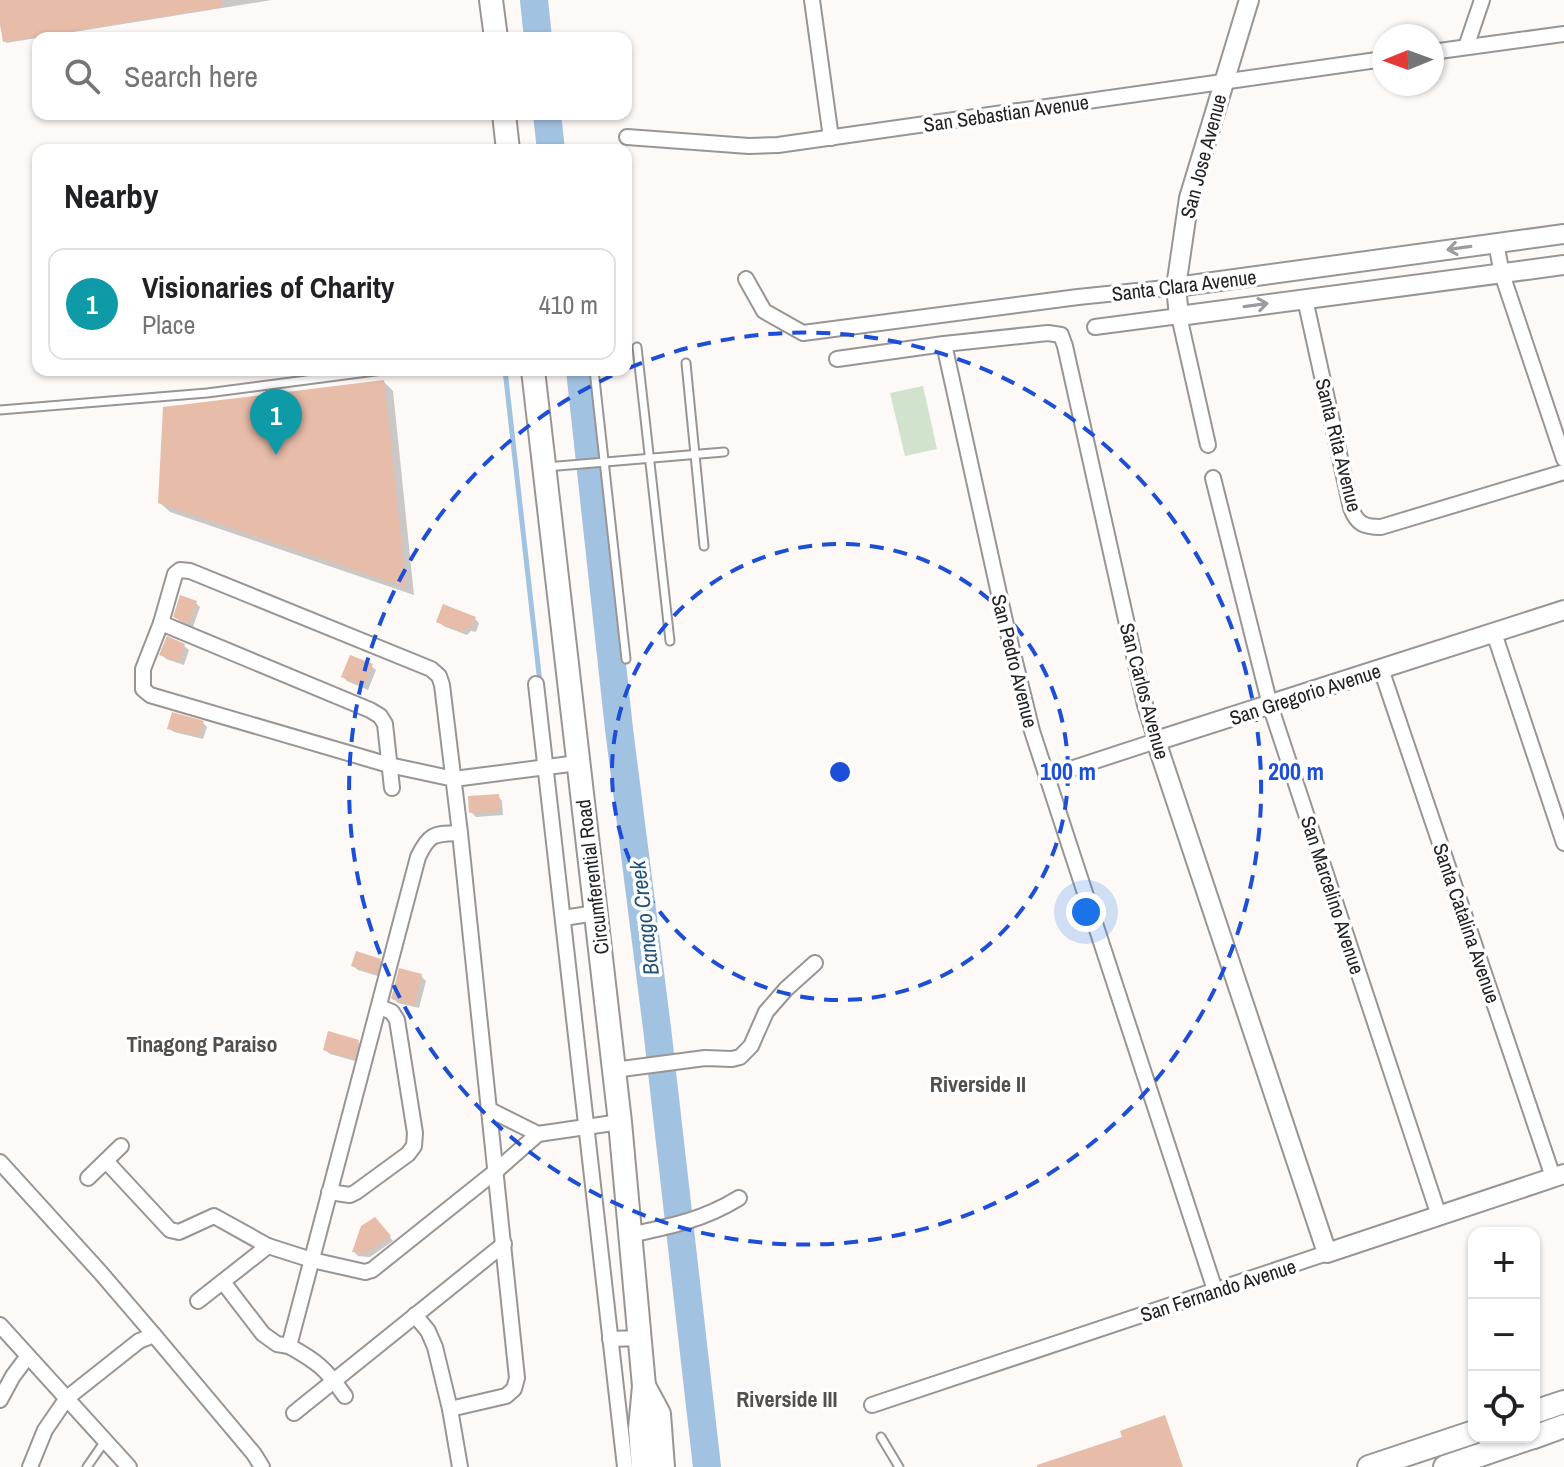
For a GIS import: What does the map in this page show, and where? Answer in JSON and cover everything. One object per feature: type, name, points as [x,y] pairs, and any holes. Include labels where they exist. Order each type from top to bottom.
[{"type":"main road","points":[[491,0],[495,32]]},
{"type":"main road","points":[[505,120],[507,144]]},
{"type":"main road","name":"Circumferential Road","points":[[534,376],[544,467],[558,766],[575,916],[614,1070],[598,1126],[630,1235],[622,1339],[659,1414],[663,1467]]},
{"type":"main road","name":"Circumferential Road","points":[[643,1467],[640,1429],[644,1386]]},
{"type":"main road","points":[[1540,1410],[1564,1402]]},
{"type":"main road","points":[[1540,1435],[1564,1426]]},
{"type":"main road","points":[[1369,1467],[1415,1460],[1468,1435]]},
{"type":"main road","points":[[1445,1467],[1516,1443]]},
{"type":"street","points":[[812,0],[831,138]]},
{"type":"street","name":"San Jose Avenue","points":[[1179,316],[1176,287],[1189,198],[1249,0]]},
{"type":"street","points":[[1466,47],[1482,0]]},
{"type":"street","points":[[1444,50],[1564,34]]},
{"type":"street","name":"San Sebastian Avenue","points":[[627,137],[749,146],[778,145],[1372,61]]},
{"type":"street","name":"Santa Clara Avenue","points":[[746,279],[764,311],[803,333],[1176,287],[1564,234]]},
{"type":"street","points":[[1496,243],[1502,274],[1564,459]]},
{"type":"street","name":"Santa Clara Avenue","points":[[1095,327],[1564,265]]},
{"type":"street","name":"Santa Rita Avenue","points":[[1305,299],[1351,508],[1354,518],[1362,524],[1381,527],[1564,472]]},
{"type":"street","points":[[1179,316],[1208,445]]},
{"type":"street","name":"San Carlos Avenue","points":[[837,359],[944,344],[1048,333],[1061,335],[1156,741],[1327,1253]]},
{"type":"street","name":"San Pedro Avenue","points":[[944,344],[1020,687],[1046,777],[1215,1290]]},
{"type":"street","name":"San Marcelino Avenue","points":[[1213,478],[1270,705],[1439,1216]]},
{"type":"street","points":[[450,1409],[506,1396],[514,1389],[517,1366],[460,833],[454,779],[442,685],[439,676],[431,669],[190,571],[180,570],[175,574],[143,669],[143,689],[150,695],[389,765],[454,779],[558,766]]},
{"type":"street","name":"San Gregorio Avenue","points":[[1046,777],[1564,610]]},
{"type":"street","points":[[161,623],[380,716],[385,724],[392,788]]},
{"type":"street","points":[[1494,633],[1564,843]]},
{"type":"street","name":"Santa Catalina Avenue","points":[[1381,669],[1558,1176]]},
{"type":"street","points":[[536,684],[558,766],[622,1339],[625,1467]]},
{"type":"street","points":[[289,1346],[418,857],[425,842],[435,834],[460,833]]},
{"type":"street","points":[[614,1070],[705,1058],[740,1057],[751,1046],[766,1012],[815,963]]},
{"type":"street","points":[[329,1192],[350,1195],[356,1192],[408,1154],[414,1146],[415,1133],[397,1020],[392,1012],[380,1007]]},
{"type":"street","points":[[490,1110],[538,1134]]},
{"type":"street","points":[[106,1161],[170,1230],[179,1232],[214,1216],[268,1246],[365,1272],[372,1270],[538,1134],[598,1126]]},
{"type":"street","points":[[88,1178],[121,1146]]},
{"type":"street","points":[[0,1162],[100,1272],[262,1467]]},
{"type":"street","name":"San Fernando Avenue","points":[[872,1405],[1558,1176]]},
{"type":"street","points":[[630,1235],[686,1223],[718,1211],[739,1198]]},
{"type":"street","points":[[294,1413],[504,1244]]},
{"type":"street","points":[[198,1301],[268,1246]]},
{"type":"street","points":[[223,1282],[263,1334],[277,1344],[289,1346],[316,1361],[345,1396]]},
{"type":"street","points":[[415,1315],[433,1338],[460,1467]]},
{"type":"street","points":[[0,1325],[129,1467]]},
{"type":"street","points":[[30,1467],[45,1430],[67,1398],[139,1341],[154,1335]]},
{"type":"street","points":[[0,1400],[28,1356]]},
{"type":"lane","points":[[637,347],[670,641]]},
{"type":"lane","points":[[686,363],[704,546]]},
{"type":"lane","points":[[0,410],[207,393],[337,376]]},
{"type":"lane","points":[[594,376],[601,463],[626,659]]},
{"type":"lane","points":[[544,467],[724,452]]},
{"type":"lane","points":[[881,1437],[899,1467]]},
{"type":"lane","points":[[87,1467],[105,1441]]},
{"type":"green space","points":[[923,386],[937,449],[905,456],[890,393]]},
{"type":"building","points":[[0,0],[221,0],[222,7],[66,32],[32,32],[32,37],[3,42]]},
{"type":"building","points":[[384,380],[406,587],[158,503],[163,407]]},
{"type":"building","points":[[180,595],[197,601],[189,624],[173,617]]},
{"type":"building","points":[[443,604],[476,617],[471,629],[466,627],[462,632],[436,622]]},
{"type":"building","points":[[167,636],[185,644],[179,662],[159,655]]},
{"type":"building","points":[[350,655],[373,664],[363,686],[341,677]]},
{"type":"building","points":[[172,712],[204,721],[199,736],[167,729]]},
{"type":"building","points":[[499,794],[500,811],[469,813],[468,796]]},
{"type":"building","points":[[356,951],[381,959],[377,974],[351,966]]},
{"type":"building","points":[[399,968],[422,974],[414,1005],[391,999]]},
{"type":"building","points":[[328,1031],[359,1040],[354,1059],[323,1050]]},
{"type":"building","points":[[375,1217],[391,1236],[365,1253],[352,1252],[361,1226]]},
{"type":"building","points":[[1165,1415],[1183,1467],[1037,1467],[1122,1437],[1120,1431]]},
{"type":"waterway","name":"Banago Creek","points":[[534,0],[537,32]]},
{"type":"waterway","name":"Banago Creek","points":[[548,120],[550,144]]},
{"type":"waterway","points":[[506,376],[540,683]]},
{"type":"waterway","name":"Banago Creek","points":[[581,376],[619,729],[707,1467]]},
{"type":"place","name":"Visionaries of Charity","points":[[276,455]]},
{"type":"district","name":"Tinagong Paraiso","points":[[202,1044]]},
{"type":"district","name":"Riverside II","points":[[978,1084]]},
{"type":"district","name":"Riverside III","points":[[787,1399]]}]
